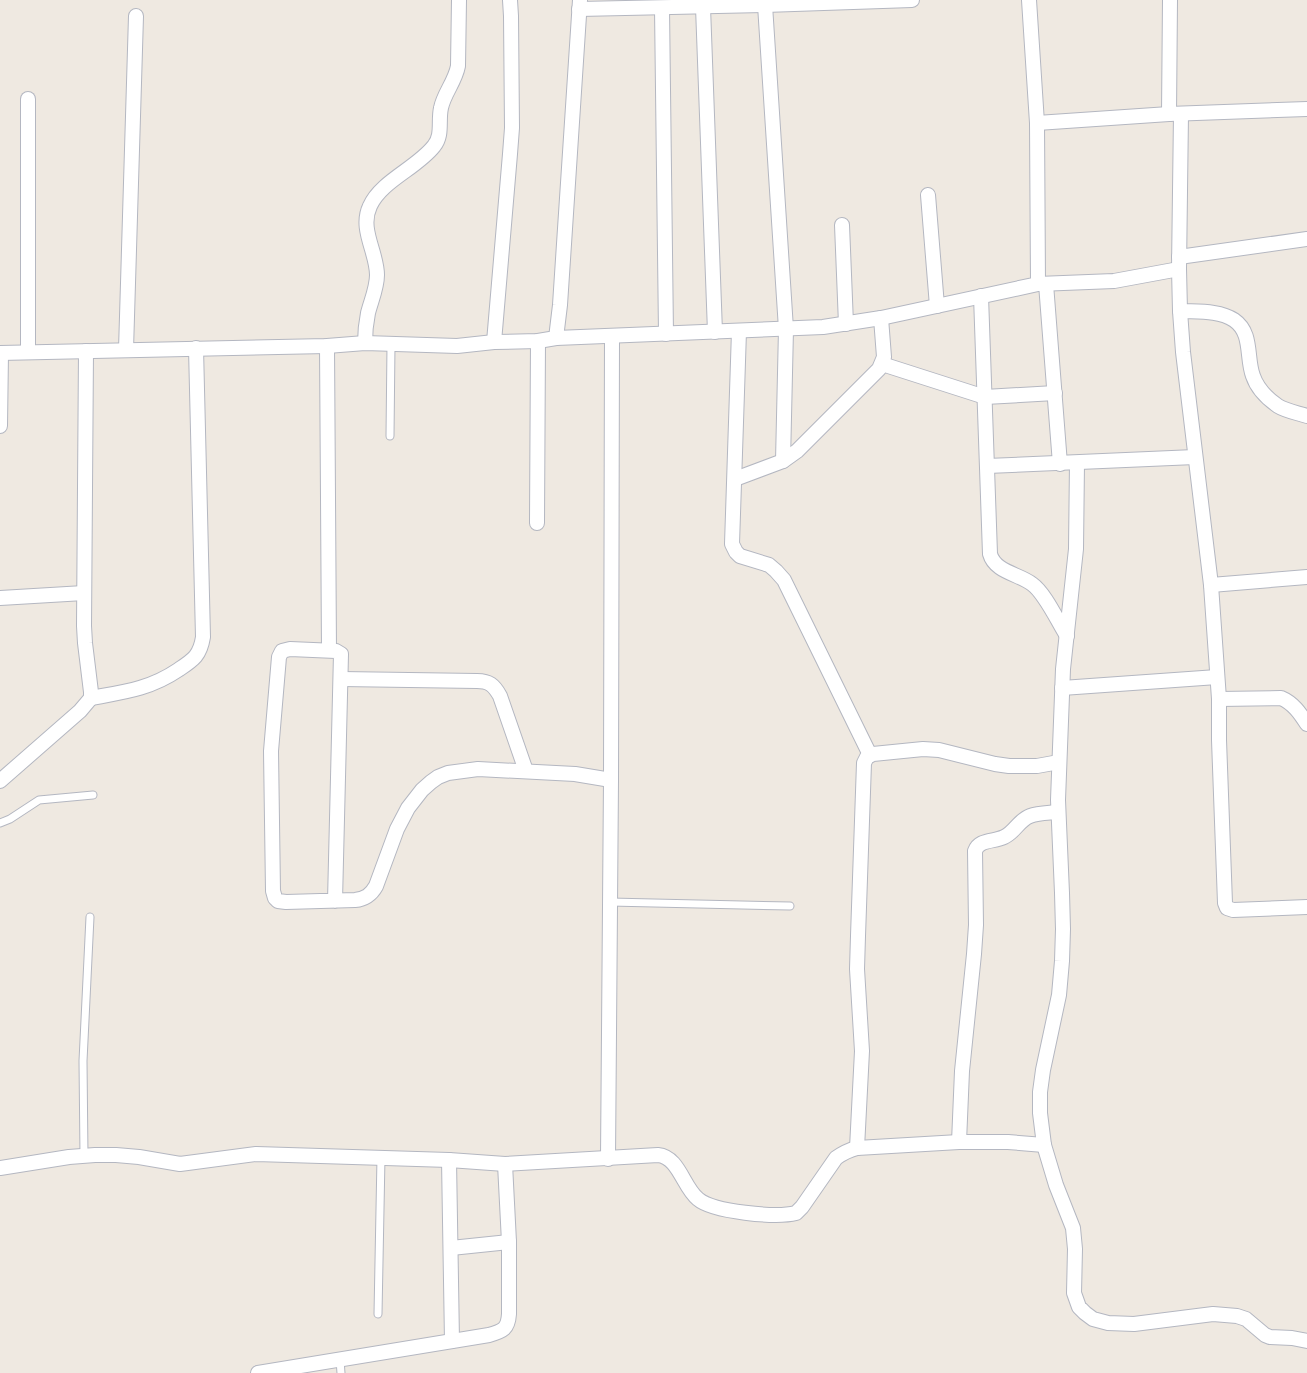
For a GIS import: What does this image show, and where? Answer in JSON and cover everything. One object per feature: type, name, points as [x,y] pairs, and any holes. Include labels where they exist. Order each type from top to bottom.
[{"type":"street","points":[[365,344],[366,324],[377,274],[367,226],[370,207],[378,194],[423,158],[435,146],[439,137],[440,110],[444,98],[456,76],[458,66],[459,0]]},
{"type":"street","points":[[494,342],[512,128],[510,0]]},
{"type":"street","points":[[556,338],[560,305],[579,5],[662,8],[912,0]]},
{"type":"street","points":[[1029,0],[1037,123],[1042,284],[1055,393],[1060,464]]},
{"type":"street","points":[[1170,0],[1175,114],[1180,311],[1183,352],[1211,585],[1219,698],[1224,891],[1226,906],[1229,910],[1307,907]]},
{"type":"street","points":[[765,5],[786,329],[783,461]]},
{"type":"street","points":[[703,7],[715,332]]},
{"type":"street","points":[[662,8],[666,334]]},
{"type":"street","points":[[126,350],[136,16]]},
{"type":"street","points":[[28,99],[28,352]]},
{"type":"street","points":[[1037,123],[1175,114],[1307,109]]},
{"type":"street","points":[[928,196],[937,306]]},
{"type":"street","points":[[842,225],[846,324]]},
{"type":"street","points":[[0,426],[0,353],[365,344],[457,346],[494,342],[538,341],[556,338],[823,327],[881,318],[1042,284],[1114,281],[1179,263],[1307,239]]},
{"type":"street","points":[[981,296],[989,548],[991,559],[1000,567],[1025,579],[1038,590],[1067,636]]},
{"type":"street","points":[[1180,311],[1218,314],[1234,320],[1243,330],[1247,340],[1253,377],[1261,391],[1279,407],[1307,416]]},
{"type":"street","points":[[735,479],[783,461],[805,444],[879,369],[884,357],[881,318]]},
{"type":"street","points":[[739,331],[732,536],[734,548],[740,556],[776,570],[784,580],[870,755]]},
{"type":"street","points":[[608,1159],[612,336]]},
{"type":"street","points":[[537,523],[538,341]]},
{"type":"street","points":[[327,346],[329,650]]},
{"type":"street","points":[[0,781],[80,711],[91,698],[130,691],[155,684],[192,661],[197,656],[202,645],[196,348]]},
{"type":"street","points":[[86,350],[84,594],[85,643],[91,685],[91,698]]},
{"type":"street","points":[[882,364],[985,397],[1055,393]]},
{"type":"street","points":[[987,466],[1195,457]]},
{"type":"street","points":[[1077,463],[1076,550],[1062,688],[1057,812],[1062,893],[1062,961],[1059,995],[1043,1070],[1040,1092],[1040,1113],[1044,1145],[1056,1185],[1073,1228],[1075,1238],[1074,1293],[1079,1307],[1085,1313],[1093,1319],[1108,1324],[1134,1324],[1213,1314],[1226,1314],[1246,1319],[1265,1335],[1270,1337],[1292,1338],[1307,1341]]},
{"type":"street","points":[[1211,585],[1307,577]]},
{"type":"street","points":[[0,598],[84,594]]},
{"type":"street","points":[[335,901],[341,654],[339,651],[329,650],[286,649],[280,652],[279,656],[271,751],[273,892],[276,900],[286,902],[335,901],[363,899],[372,893],[397,829],[408,808],[430,782],[448,773],[478,769],[526,771],[575,774],[611,780]]},
{"type":"street","points":[[1062,688],[1217,677]]},
{"type":"street","points":[[341,679],[488,682],[496,688],[500,696],[526,771]]},
{"type":"street","points":[[1219,698],[1281,698],[1297,709],[1307,724]]},
{"type":"street","points":[[857,1148],[862,1051],[858,983],[858,936],[865,759],[870,755],[878,753],[932,749],[1009,766],[1026,767],[1059,762]]},
{"type":"street","points":[[959,1142],[962,1071],[975,947],[976,847],[981,843],[1008,835],[1027,817],[1037,814],[1057,812]]},
{"type":"street","points":[[0,1168],[84,1156],[116,1155],[139,1157],[180,1164],[256,1154],[381,1157],[505,1164],[658,1155],[666,1156],[672,1162],[693,1195],[703,1203],[748,1214],[792,1214],[796,1213],[802,1207],[836,1158],[843,1153],[857,1148],[959,1142],[1008,1142],[1044,1145]]},
{"type":"street","points":[[450,1160],[452,1341]]},
{"type":"street","points":[[258,1373],[340,1367],[452,1341],[493,1334],[503,1330],[507,1326],[509,1314],[509,1242],[505,1164]]},
{"type":"street","points":[[451,1248],[509,1242]]},
{"type":"lane","points":[[390,436],[391,345]]},
{"type":"lane","points":[[0,823],[10,819],[39,800],[93,795]]},
{"type":"lane","points":[[610,902],[790,906]]},
{"type":"lane","points":[[84,1156],[83,1062],[90,917]]},
{"type":"lane","points":[[378,1314],[381,1157]]}]
